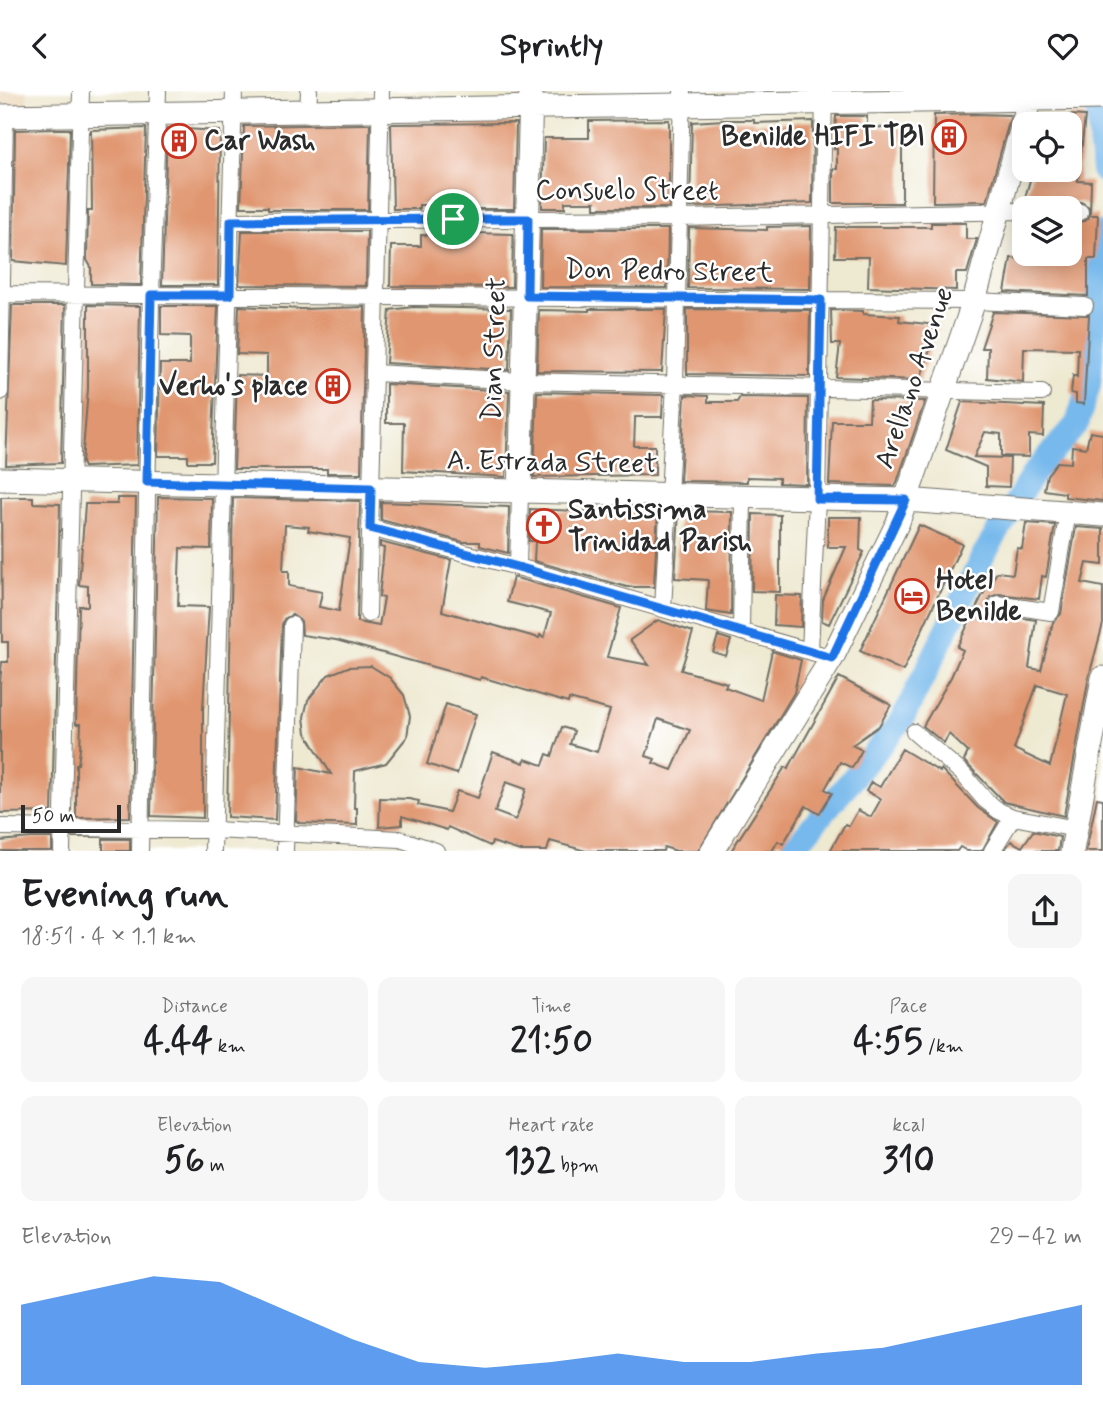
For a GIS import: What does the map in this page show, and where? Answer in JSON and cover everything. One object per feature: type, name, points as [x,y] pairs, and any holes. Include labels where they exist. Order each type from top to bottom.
[{"type":"street","points":[[62,851],[69,480],[81,91]]},
{"type":"street","points":[[0,392],[3,116],[81,114],[158,102],[1031,95],[1094,98]]},
{"type":"street","name":"Arellano Avenue","points":[[712,851],[906,500],[974,301],[1031,95]]},
{"type":"street","points":[[663,609],[675,383],[682,98]]},
{"type":"street","points":[[370,528],[518,567],[821,655],[817,499],[824,98]]},
{"type":"street","name":"Dian Street","points":[[518,567],[531,99]]},
{"type":"street","points":[[213,851],[234,101]]},
{"type":"street","points":[[368,614],[381,101]]},
{"type":"street","points":[[140,851],[151,295],[158,102]]},
{"type":"street","name":"Consuelo Street","points":[[231,221],[679,218],[1012,211]]},
{"type":"street","name":"Don Pedro Street","points":[[2,294],[527,296],[974,301],[1085,306]]},
{"type":"street","points":[[374,373],[523,381],[675,383],[819,389],[943,388],[1042,393]]},
{"type":"street","name":"A. Estrada Street","points":[[0,478],[906,500],[1103,515]]},
{"type":"street","points":[[741,632],[743,497]]},
{"type":"street","points":[[998,604],[1051,612],[1068,512]]},
{"type":"street","points":[[285,851],[292,625]]},
{"type":"street","points":[[914,732],[962,773],[985,800],[1013,817],[1074,840],[1103,678]]},
{"type":"street","points":[[992,851],[1013,817]]},
{"type":"street","points":[[0,827],[63,826],[286,833],[361,844],[400,839],[436,851]]},
{"type":"shaded area","points":[[0,91],[27,91],[27,107],[0,107]]},
{"type":"building","points":[[934,115],[1011,115],[987,201],[933,202]]},
{"type":"building","points":[[836,116],[867,116],[867,127],[902,128],[902,203],[833,203],[833,169],[837,169],[837,149],[834,149]]},
{"type":"building","points":[[1082,116],[1085,116],[1082,144]]},
{"type":"building","points":[[669,120],[669,208],[595,208],[595,202],[565,202],[565,208],[542,208],[544,138],[589,138],[589,121]]},
{"type":"building","points":[[754,120],[754,123],[813,121],[812,203],[690,207],[692,122]]},
{"type":"building","points":[[516,123],[514,209],[442,209],[442,205],[419,205],[419,209],[393,209],[391,124]]},
{"type":"building","points":[[370,124],[368,210],[268,210],[268,207],[241,207],[244,126]]},
{"type":"building","points":[[146,128],[141,285],[91,284],[91,267],[87,260],[88,211],[92,211],[91,130]]},
{"type":"building","points":[[167,128],[220,131],[218,285],[162,285]]},
{"type":"building","points":[[70,129],[66,266],[13,261],[15,130]]},
{"type":"building","points":[[1030,182],[1091,182],[1090,215],[1098,215],[1096,259],[1088,259],[1088,296],[1005,292],[1011,258],[1012,266],[1082,266],[1082,221],[1089,217],[1089,207],[1082,203],[1082,196],[1025,196]]},
{"type":"building","points":[[931,223],[966,223],[966,239],[977,239],[967,273],[956,273],[956,290],[868,287],[869,257],[835,257],[836,227],[931,227]]},
{"type":"building","points":[[811,226],[810,289],[688,288],[689,228],[767,230],[767,227]]},
{"type":"building","points":[[541,229],[668,229],[667,288],[540,287]]},
{"type":"building","points":[[242,231],[367,231],[366,286],[239,285]]},
{"type":"building","points":[[470,233],[513,234],[512,287],[390,286],[391,246],[421,246],[421,235],[470,237]]},
{"type":"building","points":[[12,305],[65,305],[61,463],[6,465]]},
{"type":"building","points":[[88,305],[140,306],[137,465],[84,467],[82,463],[88,389]]},
{"type":"building","points":[[161,306],[218,306],[212,462],[188,462],[188,456],[158,456],[160,364],[190,364],[190,336],[161,335]]},
{"type":"building","points":[[239,306],[302,309],[365,307],[361,473],[327,473],[327,469],[234,469],[237,375],[267,376],[267,355],[237,354]]},
{"type":"building","points":[[413,307],[511,309],[509,370],[386,363],[390,310]]},
{"type":"building","points":[[666,309],[662,372],[537,371],[539,310]]},
{"type":"building","points":[[687,309],[810,310],[809,376],[687,374]]},
{"type":"building","points":[[831,310],[900,316],[899,321],[938,325],[920,380],[836,377],[840,344],[832,344]]},
{"type":"building","points":[[993,312],[1089,315],[1084,404],[1076,403],[1076,394],[1071,393],[1073,375],[1077,377],[1078,349],[1024,348],[1023,382],[987,378],[988,348],[981,348]]},
{"type":"building","points":[[386,384],[509,391],[506,477],[403,471],[404,423],[386,423]]},
{"type":"building","points":[[537,392],[663,395],[662,417],[635,417],[634,446],[655,446],[655,475],[534,477]]},
{"type":"building","points":[[685,395],[708,396],[708,402],[737,402],[740,397],[808,398],[807,484],[779,483],[779,478],[747,477],[747,482],[680,481]]},
{"type":"building","points":[[870,400],[925,401],[897,482],[895,486],[829,484],[832,421],[869,421]]},
{"type":"building","points":[[962,402],[1044,406],[1043,436],[1029,435],[1029,457],[1001,456],[1001,434],[985,432],[974,457],[1010,458],[1009,487],[986,486],[986,467],[946,450]]},
{"type":"building","points":[[1090,432],[1103,434],[1103,501],[1065,497],[1065,493],[1044,490],[1047,475],[1057,462],[1071,463],[1072,446],[1086,448]]},
{"type":"building","points":[[1,497],[33,497],[33,503],[60,504],[52,812],[0,813],[0,683],[2,662],[8,662],[8,642],[2,642]]},
{"type":"building","points":[[158,497],[212,498],[211,549],[180,548],[178,606],[209,607],[203,709],[203,818],[151,816]]},
{"type":"building","points":[[117,498],[136,498],[130,817],[76,818],[76,764],[80,749],[81,724],[76,724],[79,606],[88,606],[88,586],[79,585],[85,504],[117,504]]},
{"type":"building","points":[[233,498],[360,501],[357,622],[379,626],[384,598],[379,597],[384,548],[380,547],[380,542],[451,560],[442,611],[539,638],[540,635],[544,637],[551,613],[507,602],[513,577],[621,608],[607,657],[649,665],[630,640],[658,620],[693,632],[681,670],[727,683],[725,687],[761,700],[772,651],[801,660],[794,693],[698,851],[676,851],[664,847],[663,851],[586,851],[550,841],[547,851],[520,851],[492,842],[490,846],[448,827],[447,830],[402,816],[402,825],[379,827],[380,798],[419,801],[418,805],[449,812],[457,791],[478,798],[493,752],[524,763],[525,759],[543,765],[547,754],[552,756],[562,727],[574,731],[570,744],[597,752],[610,710],[569,699],[568,703],[481,677],[480,680],[336,640],[302,635],[301,621],[292,615],[284,619],[282,625],[275,820],[227,817]],"holes":[[[285,525],[309,527],[308,531],[350,538],[339,611],[319,607],[322,592],[289,586],[289,571],[283,571]],[[658,719],[690,730],[672,770],[653,763],[655,759],[646,756]],[[506,782],[526,789],[516,820],[495,812]]]},
{"type":"building","points":[[381,502],[509,507],[508,553],[480,546],[480,542],[463,542],[381,520]]},
{"type":"building","points":[[605,507],[658,509],[654,587],[627,587],[534,561],[535,541],[529,541],[530,509],[604,512]]},
{"type":"building","points":[[679,511],[732,512],[731,615],[706,611],[708,580],[675,578]]},
{"type":"building","points":[[753,514],[780,515],[780,592],[752,591]]},
{"type":"building","points":[[828,517],[861,517],[860,550],[864,552],[829,624],[822,621],[823,600],[846,547],[828,547]]},
{"type":"building","points":[[1026,523],[1055,525],[1046,577],[1042,576],[1039,599],[999,594],[990,597],[988,603],[996,614],[1036,620],[1029,668],[1041,670],[1053,622],[1061,614],[1076,527],[1103,529],[1103,565],[1087,563],[1082,583],[1103,587],[1103,624],[1089,676],[1064,816],[1004,802],[964,761],[968,752],[949,734],[944,743],[923,726],[951,677],[963,650],[957,647],[981,598],[997,572],[1013,574],[1017,548],[1022,549]],"holes":[[[1037,685],[1067,694],[1050,766],[1014,749]]]},
{"type":"building","name":"Hotel Benilde","points":[[919,525],[962,544],[903,671],[860,651]]},
{"type":"building","points":[[775,595],[802,596],[801,627],[774,625]]},
{"type":"building","points":[[718,636],[731,640],[726,656],[713,652]]},
{"type":"building","points":[[371,666],[390,678],[404,695],[410,716],[407,737],[386,763],[355,771],[354,808],[357,808],[357,825],[300,823],[296,821],[298,767],[331,774],[306,733],[304,717],[308,700],[328,675],[348,667]]},
{"type":"building","points":[[839,677],[891,705],[879,726],[852,745],[862,750],[852,768],[840,762],[825,789],[832,793],[819,814],[806,806],[783,844],[778,841],[772,851],[731,851],[785,767],[788,769]]},
{"type":"building","points":[[446,704],[476,714],[457,774],[427,764]]},
{"type":"building","points":[[902,749],[940,772],[941,769],[978,808],[998,822],[982,851],[967,851],[960,847],[957,851],[830,851],[845,824],[849,826],[858,810],[871,817],[881,799],[866,791],[871,782],[880,787]]},
{"type":"building","points":[[1097,798],[1103,799],[1103,851],[1086,851]]},
{"type":"building","points":[[1033,831],[1060,837],[1058,851],[1004,851],[1011,841],[1022,847]]},
{"type":"building","points":[[52,838],[52,851],[0,851],[0,841]]},
{"type":"building","points":[[103,839],[130,839],[130,851],[103,851]]},
{"type":"waterway","points":[[1096,91],[1103,171]]},
{"type":"waterway","points":[[791,851],[902,720],[983,556],[1033,474],[1077,424],[1089,385],[1103,233]]},
{"type":"place","name":"Benilde HIFI TBI","points":[[949,137]]},
{"type":"place","name":"Car Wash","points":[[179,141]]},
{"type":"place","name":"Verho's place","points":[[333,386]]},
{"type":"place","name":"Santissima Trinidad Parish","points":[[544,526]]},
{"type":"place","name":"Hotel Benilde","points":[[912,596]]},
{"type":"route","points":[[453,219],[528,219],[527,296],[821,300],[817,499],[906,500],[832,658],[518,567],[370,528],[371,488],[147,482],[151,295],[230,295],[231,221],[453,219]]}]
